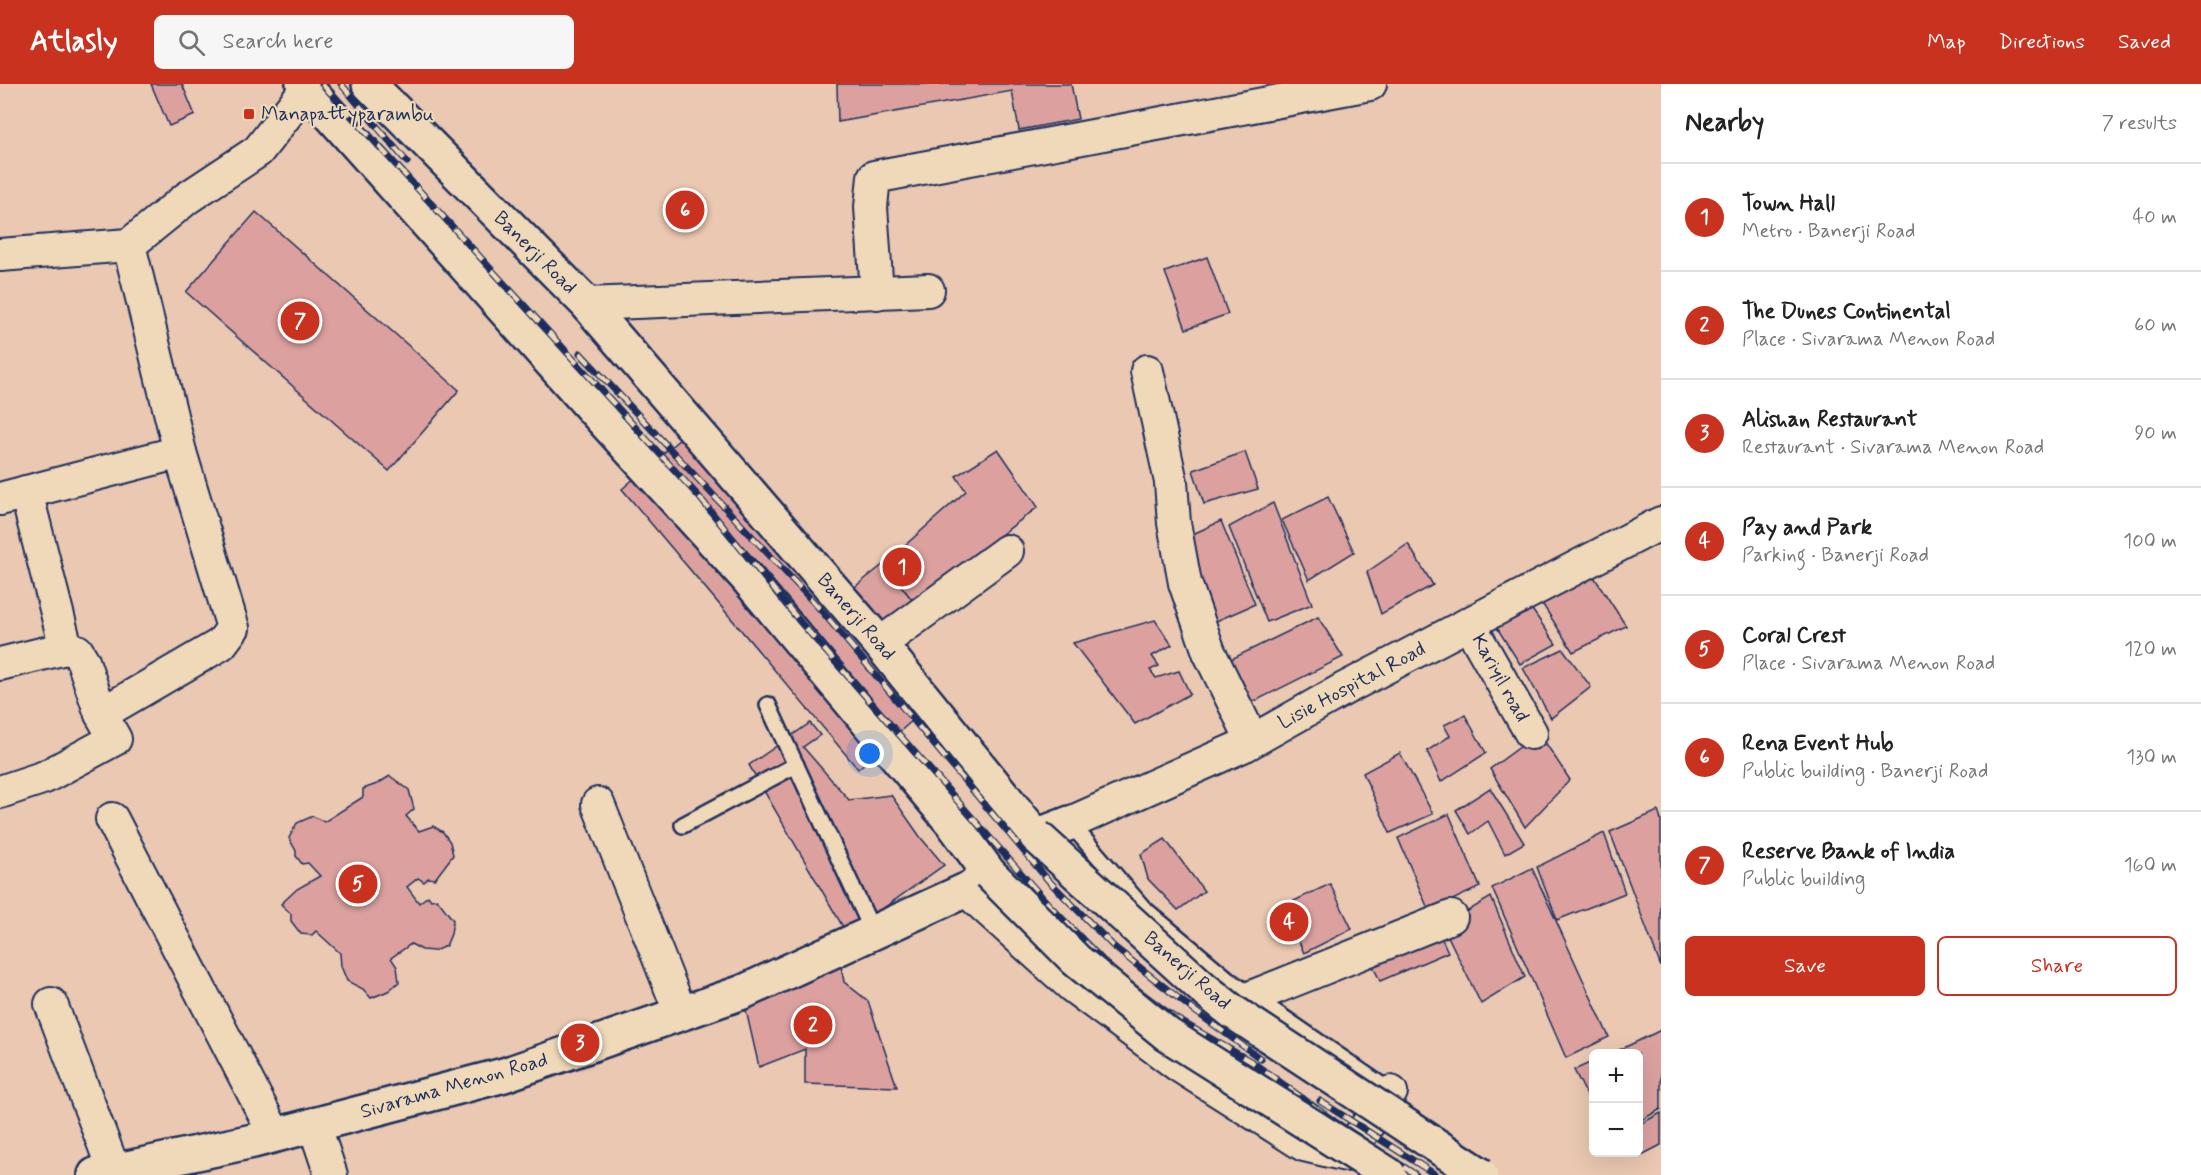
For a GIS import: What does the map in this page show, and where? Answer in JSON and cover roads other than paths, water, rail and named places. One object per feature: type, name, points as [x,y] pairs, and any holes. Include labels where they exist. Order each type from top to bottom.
[{"type":"main road","name":"Banerji Road","points":[[369,84],[391,98],[587,304],[880,644],[1036,836],[1204,989],[1233,1012],[1481,1175]]},
{"type":"main road","points":[[306,86],[592,408],[746,577],[954,825],[978,882],[1168,1035],[1389,1175]]},
{"type":"main road","name":"Lisie Hospital Road","points":[[1036,836],[1070,823]]},
{"type":"main road","name":"Sivarama Menon Road","points":[[105,1173],[275,1135],[504,1075],[743,992],[874,934],[978,882]]},
{"type":"street","points":[[878,293],[872,207],[874,177],[1370,84]]},
{"type":"street","points":[[0,255],[129,245],[187,198],[258,151],[306,86]]},
{"type":"street","points":[[101,714],[221,644],[233,628],[180,452],[129,245]]},
{"type":"street","points":[[587,304],[928,290]]},
{"type":"street","points":[[1148,370],[1171,482],[1174,523],[1185,583],[1209,652],[1252,741]]},
{"type":"street","points":[[66,648],[13,496],[180,452]]},
{"type":"street","name":"Lisie Hospital Road","points":[[1070,823],[1252,741],[1344,689],[1661,523]]},
{"type":"street","points":[[880,644],[1007,551]]},
{"type":"street","name":"Kariyil road","points":[[1469,624],[1531,733]]},
{"type":"street","points":[[0,664],[66,648],[77,651],[83,661],[101,714],[115,739],[45,777],[0,792]]},
{"type":"street","points":[[598,804],[681,1014]]},
{"type":"street","points":[[112,819],[275,1135]]},
{"type":"street","points":[[978,882],[1072,987],[1178,1065],[1304,1145],[1346,1155],[1391,1092]]},
{"type":"street","points":[[1254,996],[1451,917]]},
{"type":"street","points":[[51,1004],[105,1173]]},
{"type":"street","points":[[314,1124],[331,1175]]},
{"type":"lane","points":[[768,705],[874,934]]},
{"type":"lane","points":[[683,825],[796,765]]},
{"type":"lane","points":[[1070,823],[1143,908],[1230,981],[1391,1092]]},
{"type":"railway","points":[[322,84],[700,498],[801,623],[1049,905],[1115,973],[1175,1018],[1252,1062],[1337,1123],[1416,1175]]},
{"type":"railway","points":[[341,84],[407,162]]},
{"type":"railway","points":[[580,353],[820,609],[1048,880],[1113,946],[1192,1009],[1261,1059]]},
{"type":"railway","points":[[1320,1101],[1436,1175]]},
{"type":"place","name":"Manapattyparambu","points":[[249,114]]},
{"type":"place","name":"Rena Event Hub","points":[[685,210]]},
{"type":"place","name":"Reserve Bank of India","points":[[300,321]]},
{"type":"place","name":"Town Hall","points":[[902,567]]},
{"type":"place","name":"Coral Crest","points":[[358,884]]},
{"type":"place","name":"Pay and Park","points":[[1289,922]]},
{"type":"place","name":"The Dunes Continental","points":[[813,1025]]},
{"type":"place","name":"Alishan Restaurant","points":[[580,1043]]}]
